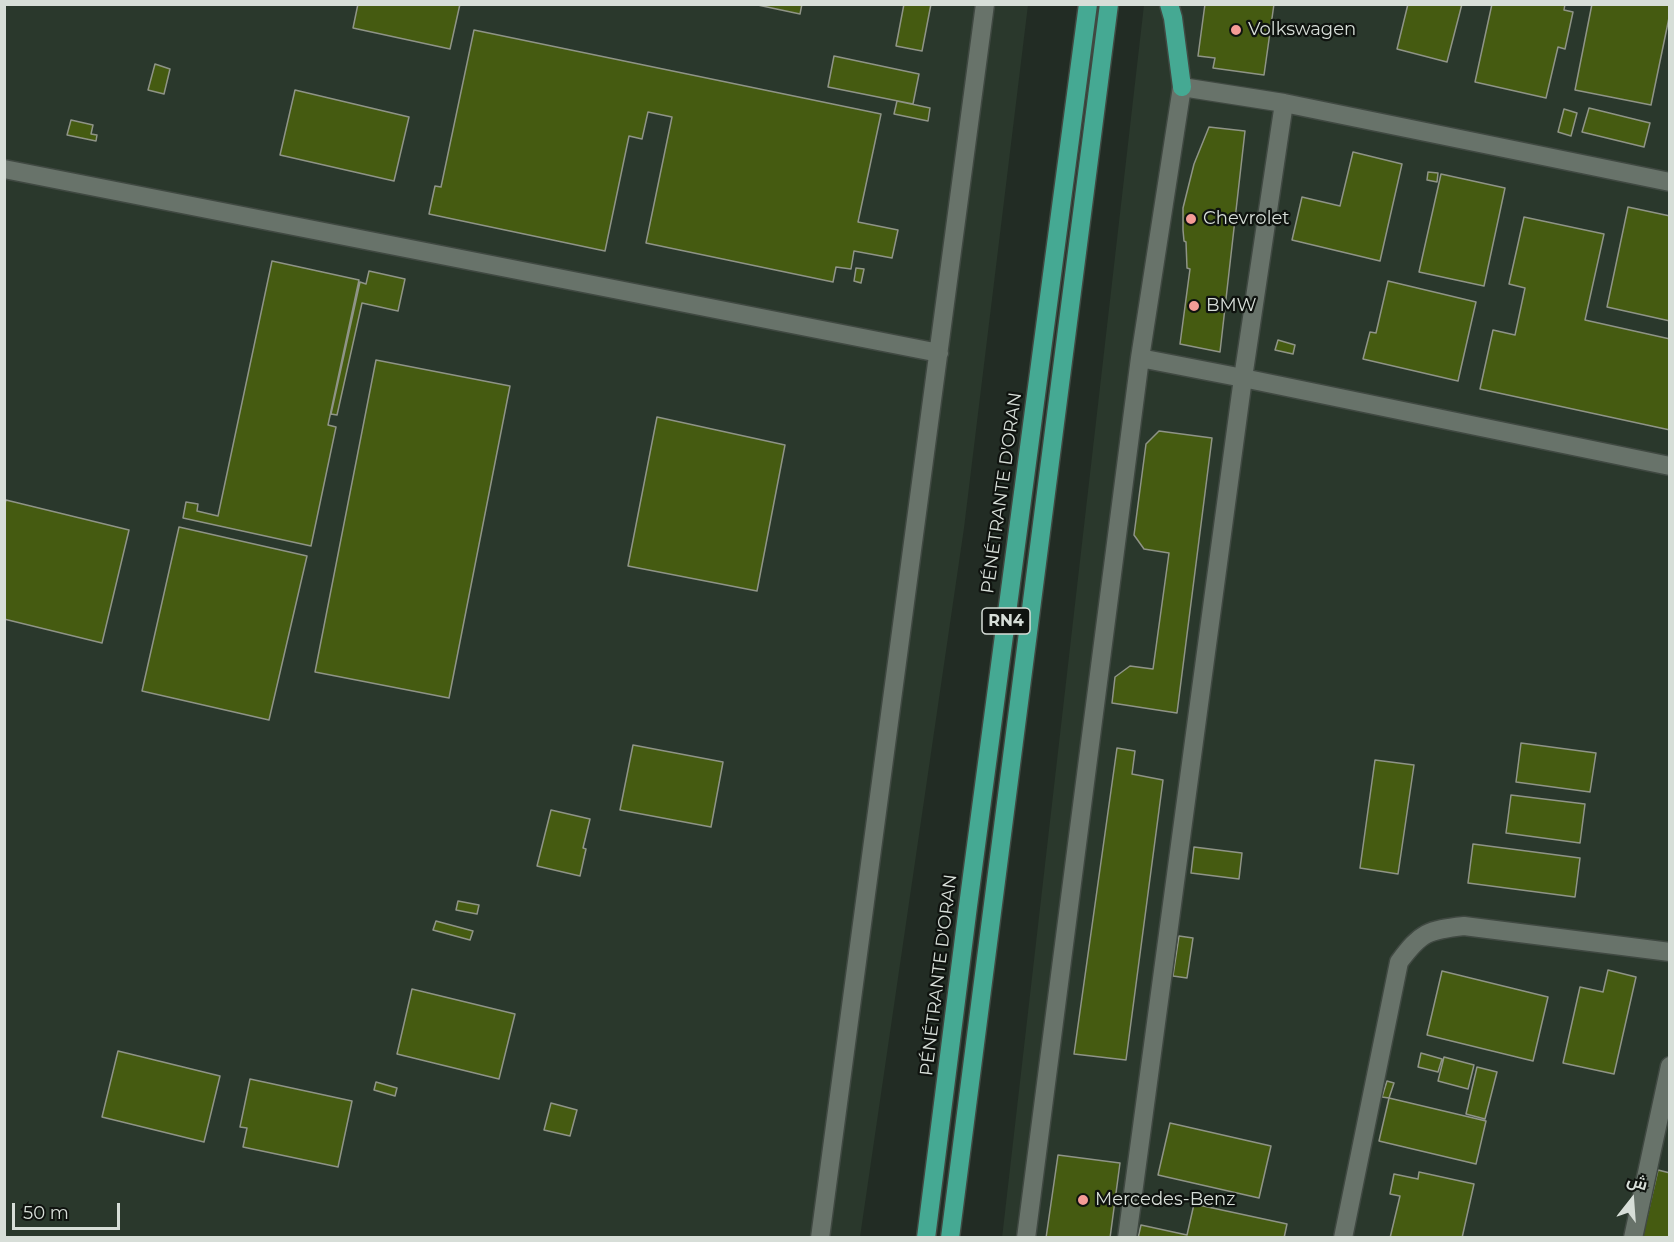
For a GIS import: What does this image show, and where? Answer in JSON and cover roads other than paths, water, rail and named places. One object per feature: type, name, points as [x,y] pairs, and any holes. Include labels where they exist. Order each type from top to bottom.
[{"type":"highway","name":"PÉNÉTRANTE D'ORAN","points":[[926,1238],[1088,4]]},
{"type":"highway","name":"RN4","points":[[950,1238],[1109,4]]},
{"type":"highway","points":[[1169,4],[1182,87]]},
{"type":"street","points":[[820,1238],[986,4]]},
{"type":"street","points":[[1026,1238],[1140,358],[1182,87],[1284,103],[1670,182]]},
{"type":"street","points":[[1127,1238],[1243,378],[1284,103]]},
{"type":"street","points":[[4,169],[939,353]]},
{"type":"street","points":[[1140,358],[1670,466]]},
{"type":"street","points":[[1343,1238],[1399,962],[1414,942],[1435,929],[1464,926],[1670,952]]},
{"type":"street","points":[[1633,1238],[1670,1066]]},
{"type":"place","name":"Volkswagen","points":[[1236,30]]},
{"type":"place","name":"Chevrolet","points":[[1191,219]]},
{"type":"place","name":"BMW","points":[[1194,306]]},
{"type":"place","name":"Mercedes-Benz","points":[[1083,1200]]}]
